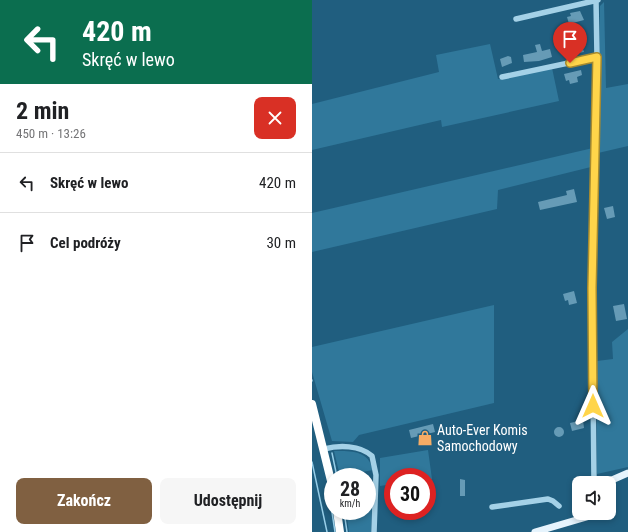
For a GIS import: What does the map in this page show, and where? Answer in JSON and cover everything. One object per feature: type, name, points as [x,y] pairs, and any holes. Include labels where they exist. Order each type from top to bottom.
[{"type":"highway","points":[[312,404],[328,468]]},
{"type":"highway","points":[[338,520],[340,532]]},
{"type":"main road","points":[[616,478],[628,473]]},
{"type":"main road","points":[[535,532],[576,520]]},
{"type":"street","points":[[516,19],[597,0],[592,288],[594,476]]},
{"type":"street","points":[[502,77],[597,57]]},
{"type":"street","points":[[324,449],[363,449],[372,456],[376,475],[374,532]]},
{"type":"street","points":[[492,508],[548,499],[554,501],[558,506]]},
{"type":"shaded area","points":[[604,2],[606,88],[628,84],[628,146],[598,153],[600,6]]},
{"type":"shaded area","points":[[490,44],[498,79],[552,68],[559,101],[442,127],[441,120],[312,150],[312,104],[439,72],[436,55]]},
{"type":"shaded area","points":[[593,148],[591,167],[498,190],[497,209],[312,252],[312,213]]},
{"type":"shaded area","points":[[494,305],[494,403],[359,435],[353,442],[332,441],[312,372],[312,347]]},
{"type":"shaded area","points":[[628,329],[628,467],[597,474],[597,361],[613,359],[612,342]]},
{"type":"shaded area","points":[[428,450],[430,468],[384,468],[384,485],[380,486],[380,458]]},
{"type":"shaded area","points":[[334,451],[347,451],[363,455],[371,463],[372,468],[338,468]]},
{"type":"shaded area","points":[[347,520],[371,520],[371,532],[349,532]]},
{"type":"building","points":[[580,11],[584,20],[569,24],[567,17],[571,16],[570,13]]},
{"type":"building","points":[[578,42],[579,47],[582,46],[584,52],[567,55],[566,48],[569,48],[568,44]]},
{"type":"building","points":[[540,44],[542,51],[550,49],[552,57],[539,61],[524,62],[523,55],[537,52],[535,45]]},
{"type":"building","points":[[508,56],[511,57],[512,63],[502,67],[500,59]]},
{"type":"building","points":[[581,70],[582,75],[577,77],[578,82],[570,84],[569,80],[566,81],[564,74]]},
{"type":"building","points":[[574,189],[577,202],[540,210],[538,202],[567,195],[566,191]]},
{"type":"building","points":[[613,206],[615,217],[607,219],[604,208]]},
{"type":"building","points":[[574,291],[577,303],[569,305],[568,300],[565,301],[563,294]]},
{"type":"building","points":[[624,304],[627,319],[616,321],[613,306]]},
{"type":"building","points":[[583,420],[584,428],[572,431],[570,423]]},
{"type":"building","points":[[433,424],[435,432],[411,438],[409,430]]},
{"type":"building","points":[[557,427],[561,427],[563,428],[563,436],[557,437],[554,434],[554,430]]},
{"type":"building","points":[[460,479],[465,480],[465,496],[460,496]]},
{"type":"waterway","points":[[332,453],[335,468]]},
{"type":"waterway","points":[[312,462],[327,532]]},
{"type":"waterway","points":[[333,520],[335,532]]},
{"type":"waterway","points":[[345,520],[347,532]]},
{"type":"place","name":"Auto-Ever Komis Samochodowy","points":[[425,438]]},
{"type":"route","points":[[570,63],[597,57],[592,288],[593,406]]}]
